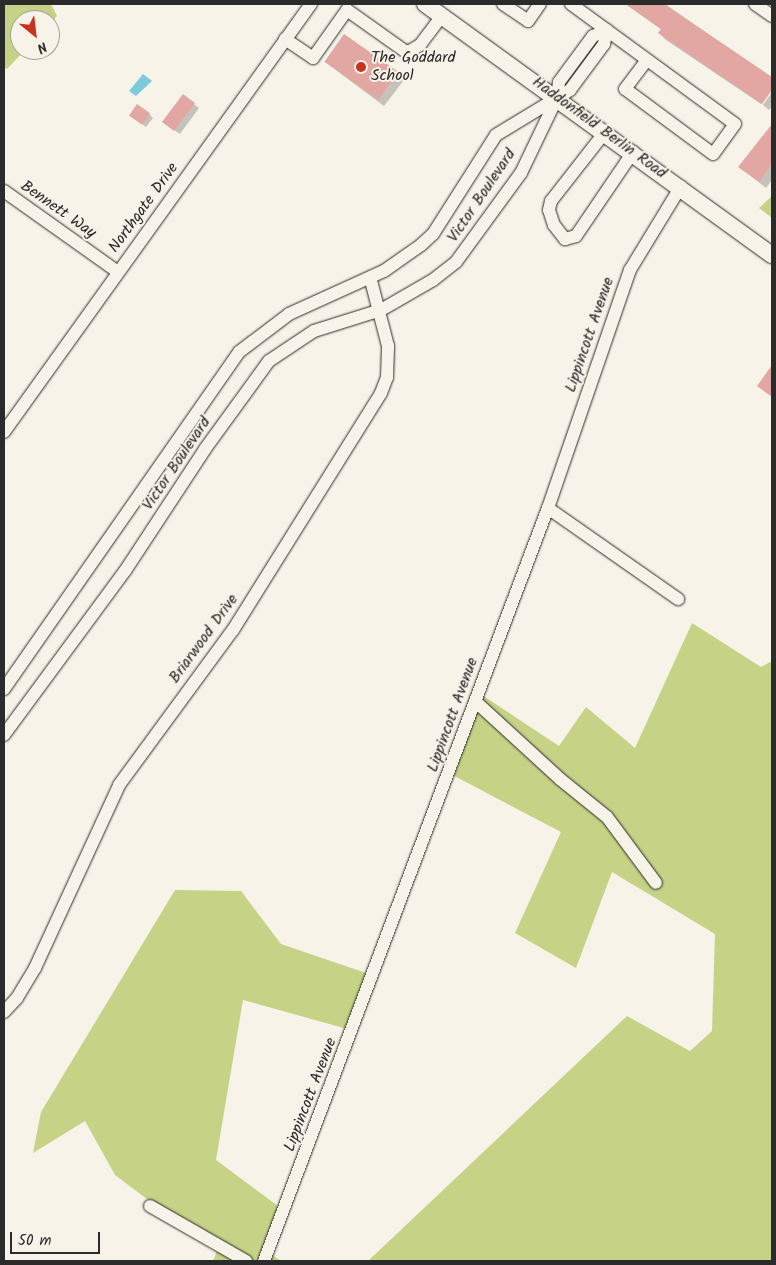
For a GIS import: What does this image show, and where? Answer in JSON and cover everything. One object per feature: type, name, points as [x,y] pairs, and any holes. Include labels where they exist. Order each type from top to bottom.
[{"type":"main road","name":"Haddonfield Berlin Road","points":[[425,4],[681,186],[772,255]]},
{"type":"street","name":"Northgate Drive","points":[[4,432],[311,4]]},
{"type":"street","points":[[504,4],[528,22],[540,4]]},
{"type":"street","points":[[571,4],[736,124],[713,154],[625,89],[647,60]]},
{"type":"street","points":[[755,4],[772,16]]},
{"type":"street","points":[[286,39],[313,58],[348,10],[407,51],[420,45],[442,16]]},
{"type":"street","points":[[557,98],[570,90],[593,59],[604,44],[607,30]]},
{"type":"street","name":"Victor Boulevard","points":[[4,689],[239,352],[289,314],[384,270],[432,234],[496,135],[557,98]]},
{"type":"street","name":"Victor Boulevard","points":[[4,735],[125,571],[205,449],[269,361],[314,331],[381,310],[433,280],[471,245],[521,173],[557,98]]},
{"type":"street","points":[[605,132],[551,201],[549,210],[554,225],[565,239],[576,236],[633,152]]},
{"type":"street","name":"Lippincott Avenue","points":[[264,1261],[548,508],[630,270],[681,186]]},
{"type":"street","name":"Bennett Way","points":[[4,191],[118,272]]},
{"type":"street","name":"Briarwood Drive","points":[[4,1012],[18,998],[35,968],[119,785],[234,630],[381,393],[389,362],[381,310],[370,276]]},
{"type":"street","points":[[548,508],[678,599]]},
{"type":"street","points":[[476,702],[560,780],[607,817],[656,883]]},
{"type":"street","points":[[150,1206],[246,1261]]},
{"type":"green space","points":[[4,4],[51,4],[54,10],[10,10],[10,60],[16,60],[7,69],[4,67]]},
{"type":"green space","points":[[772,196],[772,218],[759,208]]},
{"type":"green space","points":[[692,623],[761,667],[772,661],[772,1261],[368,1261],[627,1016],[690,1051],[712,1031],[715,934],[612,872],[576,968],[515,933],[561,832],[443,770],[473,689],[559,746],[586,707],[635,748]]},
{"type":"green space","points":[[175,890],[241,891],[281,944],[369,974],[351,1030],[243,1000],[216,1160],[286,1212],[268,1252],[281,1261],[213,1261],[219,1246],[167,1214],[115,1175],[85,1121],[33,1153],[41,1112]]},
{"type":"water","points":[[143,74],[152,81],[136,96],[129,91]]},
{"type":"building","points":[[626,4],[664,4],[772,77],[772,90],[762,104],[658,33],[661,29]]},
{"type":"building","name":"The Goddard School","points":[[344,34],[398,72],[379,100],[324,62]]},
{"type":"building","points":[[183,94],[195,103],[174,131],[162,122]]},
{"type":"building","points":[[137,104],[150,113],[142,125],[129,115]]},
{"type":"building","points":[[772,124],[772,164],[759,182],[738,167]]},
{"type":"building","points":[[772,365],[772,397],[757,386]]},
{"type":"place","name":"The Goddard School","points":[[361,67]]}]
